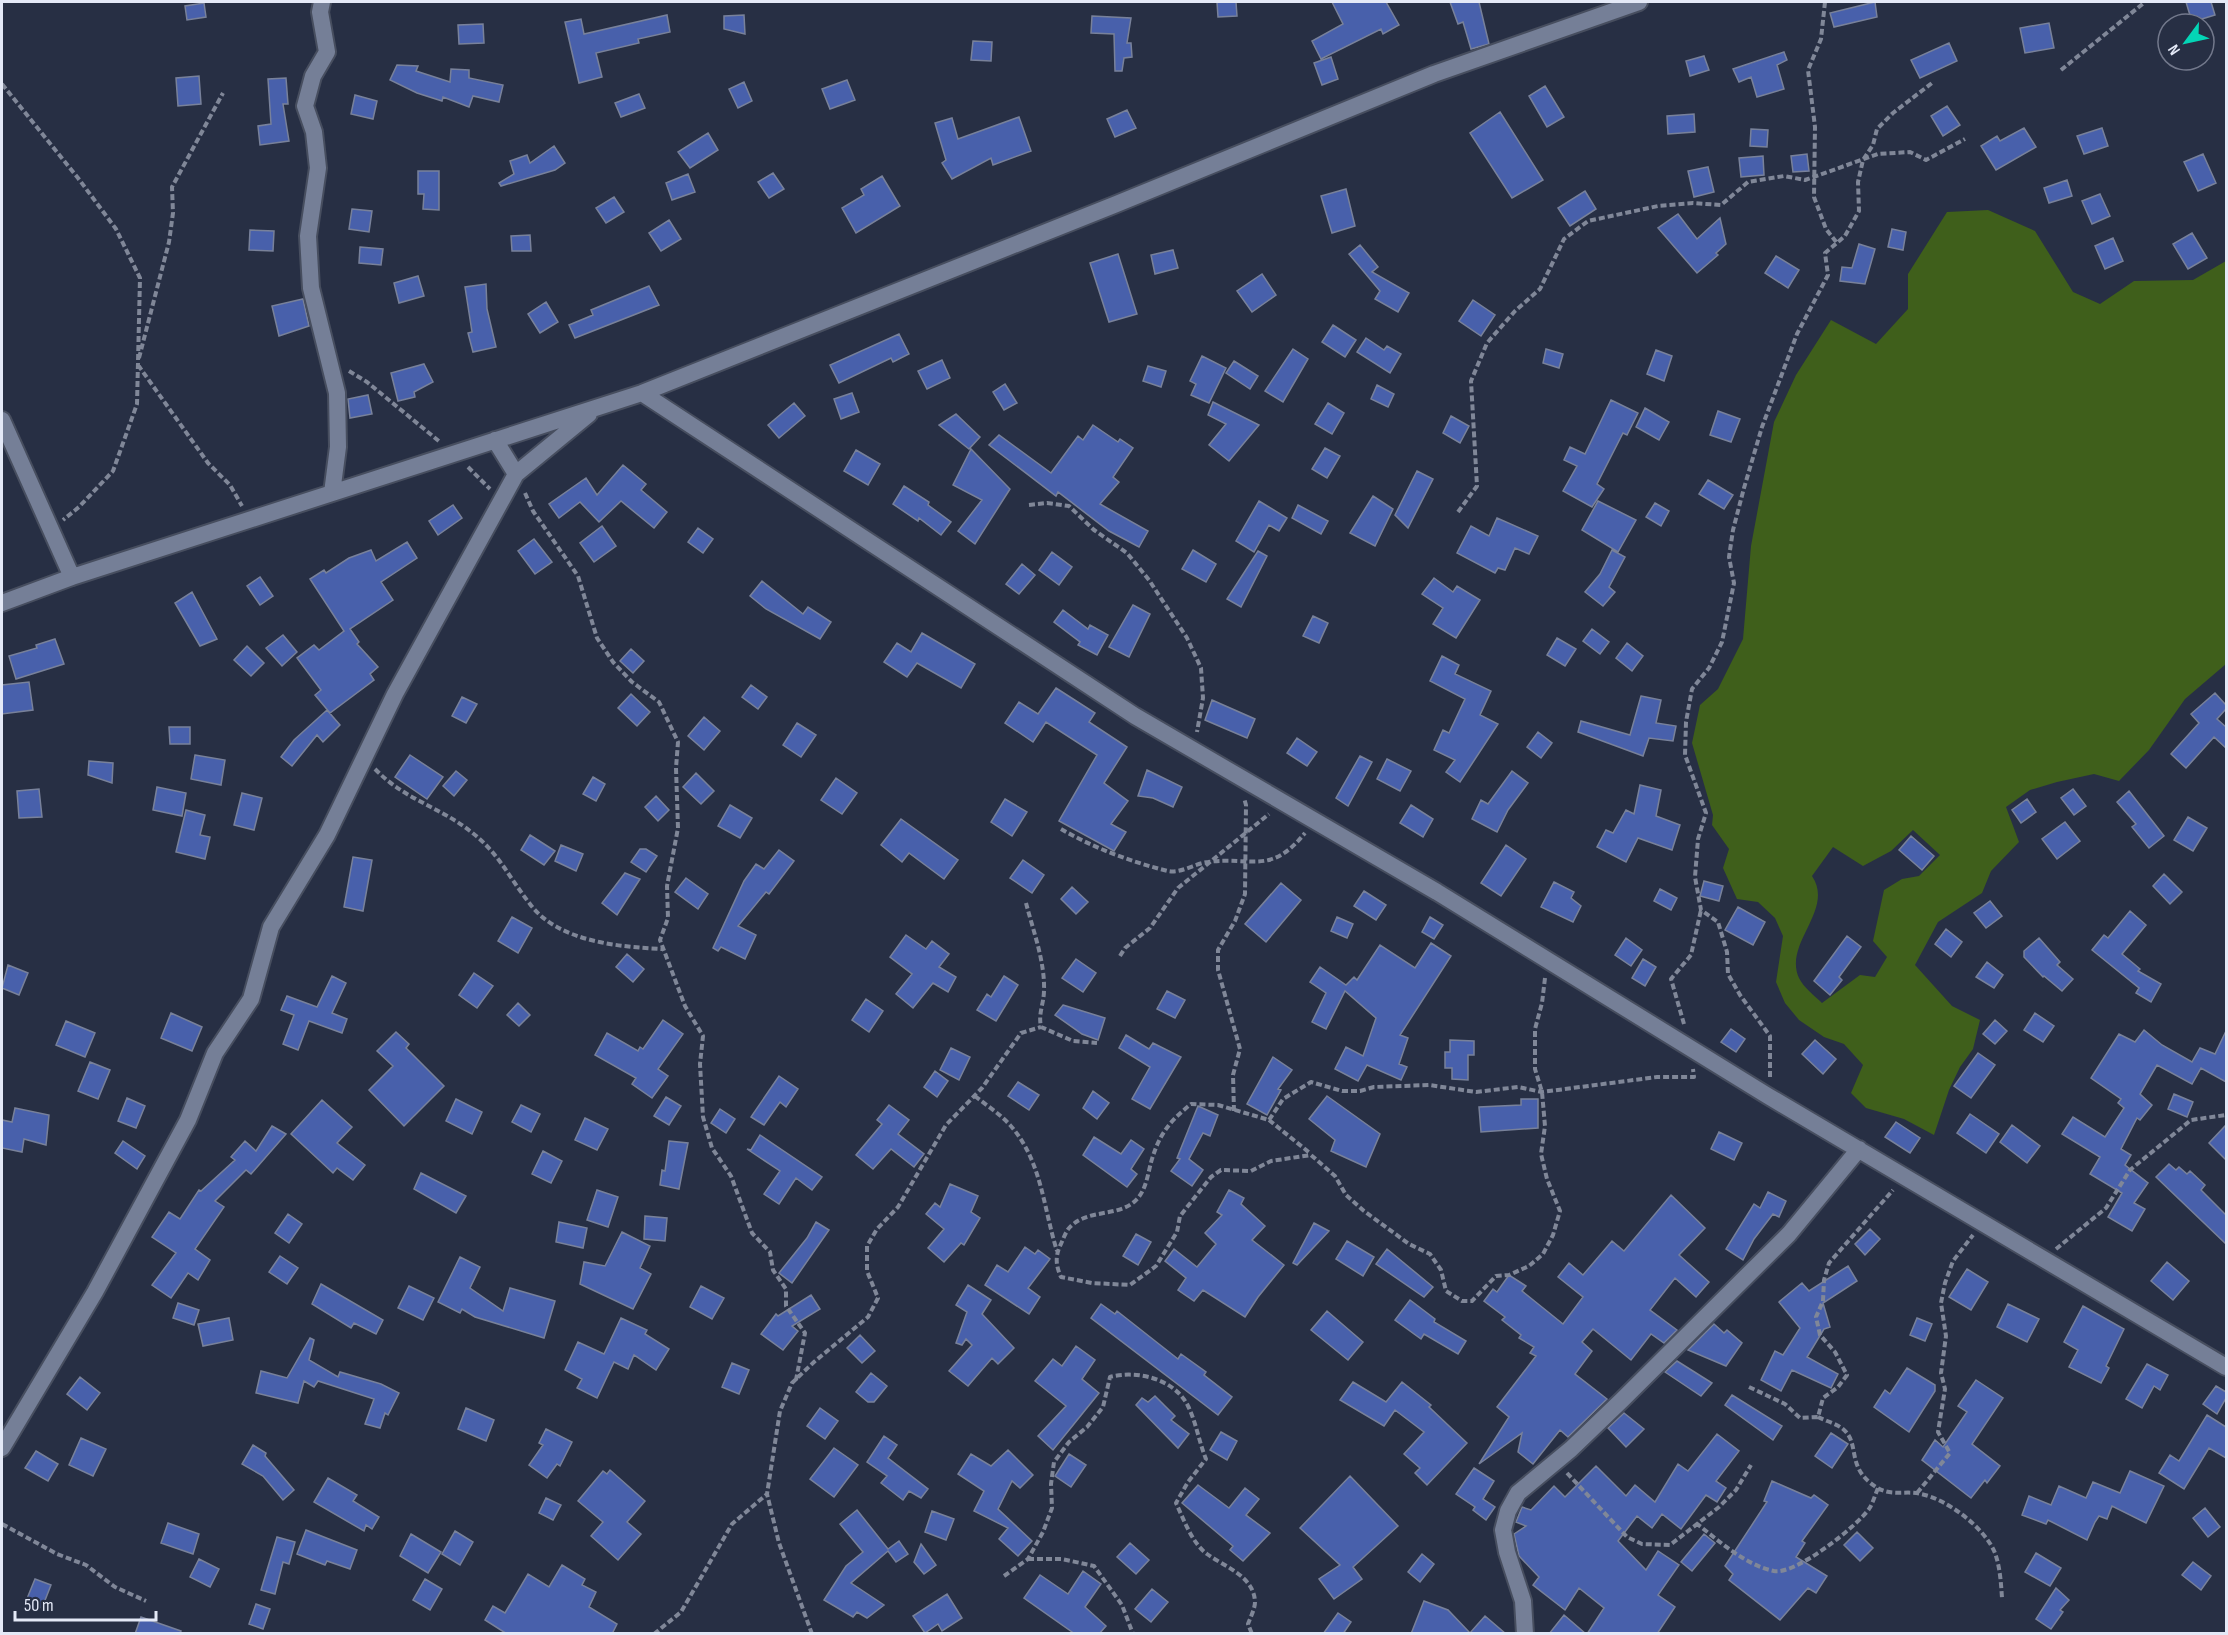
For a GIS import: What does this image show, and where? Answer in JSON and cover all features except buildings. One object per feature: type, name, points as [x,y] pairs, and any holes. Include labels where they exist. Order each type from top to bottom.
[{"type":"street","points":[[322,2],[320,12],[327,52],[313,76],[305,106],[314,132],[318,168],[308,236],[311,288],[330,362],[337,404],[338,447],[332,493]]},
{"type":"street","points":[[2,603],[72,577],[642,393],[1114,205],[1434,74],[1639,2]]},
{"type":"street","points":[[642,393],[1136,716],[1546,959],[1768,1096],[2226,1367]]},
{"type":"street","points":[[2,1448],[95,1292],[188,1120],[215,1053],[251,999],[271,927],[327,835],[394,694],[516,474],[598,407]]},
{"type":"street","points":[[2,420],[72,577]]},
{"type":"street","points":[[495,440],[516,474]]},
{"type":"street","points":[[1525,1634],[1523,1601],[1507,1552],[1503,1530],[1508,1511],[1518,1493],[1622,1400],[1789,1234],[1859,1149]]},
{"type":"path","points":[[1825,2],[1821,39],[1808,70],[1815,127],[1814,197],[1826,229],[1837,243]]},
{"type":"path","points":[[2061,70],[2145,2]]},
{"type":"path","points":[[1269,1120],[1283,1099],[1311,1082],[1351,1091],[1429,1085],[1476,1092],[1518,1087],[1542,1092],[1657,1077],[1694,1077],[1691,1048],[1671,979],[1690,955],[1701,910],[1695,877],[1698,839],[1706,813],[1685,755],[1686,722],[1692,689],[1709,668],[1722,642],[1734,584],[1729,557],[1733,530],[1762,427],[1797,334],[1828,275],[1825,253],[1845,236],[1859,211],[1858,182],[1863,160],[1873,145],[1877,129],[1893,113],[1932,83]]},
{"type":"path","points":[[2,84],[72,170],[116,229],[140,278],[137,404],[113,471],[79,507],[50,530]]},
{"type":"path","points":[[223,93],[172,187],[173,213],[169,242],[138,364],[208,463],[230,485],[250,519]]},
{"type":"path","points":[[1458,512],[1477,486],[1471,381],[1487,344],[1515,311],[1540,289],[1563,238],[1588,220],[1658,206],[1693,202],[1721,205],[1748,182],[1784,176],[1806,180],[1878,154],[1910,152],[1926,160],[1965,139]]},
{"type":"path","points":[[330,362],[367,382],[454,454],[502,500]]},
{"type":"path","points":[[516,474],[533,511],[578,576],[597,638],[619,669],[659,702],[678,742],[676,768],[678,828],[667,886],[668,918],[660,940],[686,1006],[703,1036],[700,1064],[703,1117],[712,1148],[730,1176],[752,1233],[770,1252],[773,1270],[786,1289],[786,1306],[805,1334],[796,1380],[780,1411],[766,1494],[779,1543],[813,1634]]},
{"type":"path","points":[[1029,505],[1047,503],[1069,506],[1094,530],[1127,553],[1149,580],[1186,638],[1201,668],[1203,698],[1194,751]]},
{"type":"path","points":[[364,757],[393,787],[468,829],[496,853],[541,918],[594,943],[664,949]]},
{"type":"path","points":[[1234,1111],[1233,1075],[1240,1049],[1223,993],[1218,970],[1218,950],[1235,921],[1245,894],[1246,805],[1236,775]]},
{"type":"path","points":[[1120,956],[1125,948],[1150,928],[1178,888],[1284,803]]},
{"type":"path","points":[[1061,829],[1098,850],[1171,872],[1209,862],[1264,863],[1295,845],[1315,821]]},
{"type":"path","points":[[1026,903],[1039,953],[1044,990],[1038,1015],[1041,1027]]},
{"type":"path","points":[[1701,910],[1718,922],[1727,952],[1728,974],[1740,995],[1770,1036],[1768,1096]]},
{"type":"path","points":[[1311,1155],[1271,1161],[1251,1171],[1221,1170],[1211,1177],[1180,1216],[1177,1232],[1156,1266],[1130,1285],[1092,1283],[1061,1277],[1056,1267],[1058,1252],[1070,1227],[1103,1211],[1117,1212],[1137,1199],[1168,1124],[1191,1104],[1218,1105],[1269,1120],[1311,1155],[1335,1176],[1346,1195],[1364,1211],[1408,1244],[1430,1254],[1441,1270],[1446,1291],[1462,1301],[1472,1300],[1496,1276],[1509,1275],[1529,1266],[1543,1254],[1553,1235],[1560,1211],[1541,1154],[1545,1126],[1542,1092],[1535,1069],[1535,1029],[1542,1003],[1546,959]]},
{"type":"path","points":[[796,1380],[868,1317],[878,1298],[867,1271],[867,1246],[877,1229],[898,1207],[946,1125],[975,1095],[1021,1033],[1041,1027],[1073,1041],[1097,1043]]},
{"type":"path","points":[[975,1095],[1010,1125],[1031,1153],[1058,1252]]},
{"type":"path","points":[[2045,1260],[2070,1235],[2106,1208],[2130,1170],[2192,1120],[2226,1115]]},
{"type":"path","points":[[1818,1417],[1823,1398],[1838,1387],[1847,1375],[1835,1352],[1820,1335],[1816,1317],[1823,1301],[1824,1280],[1829,1263],[1887,1195],[1906,1177]]},
{"type":"path","points":[[1917,1493],[1950,1454],[1938,1432],[1939,1414],[1945,1389],[1941,1373],[1946,1336],[1941,1303],[1944,1283],[1953,1261],[1982,1222]]},
{"type":"path","points":[[1004,1576],[1028,1559],[1053,1508],[1051,1484],[1054,1462],[1069,1442],[1087,1427],[1103,1407],[1110,1377],[1126,1373],[1153,1378],[1174,1389],[1188,1405],[1206,1459],[1188,1482],[1176,1503],[1189,1531],[1206,1554],[1226,1564],[1248,1583],[1255,1602],[1248,1624],[1252,1634]]},
{"type":"path","points":[[1749,1388],[1785,1404],[1800,1418],[1818,1417],[1843,1429],[1850,1438],[1854,1460],[1860,1474],[1878,1488],[1904,1495],[1917,1493],[1946,1503],[1971,1522],[1994,1549],[1999,1565],[2002,1598]]},
{"type":"path","points":[[1557,1460],[1601,1512],[1627,1537],[1642,1544],[1670,1545],[1682,1538],[1696,1523],[1719,1507],[1736,1490],[1751,1465]]},
{"type":"path","points":[[1696,1523],[1756,1565],[1777,1572],[1791,1568],[1852,1527],[1870,1507],[1878,1488]]},
{"type":"path","points":[[654,1634],[681,1612],[732,1524],[766,1494]]},
{"type":"path","points":[[2,1524],[57,1554],[86,1565],[115,1587],[146,1601]]},
{"type":"path","points":[[1028,1559],[1062,1559],[1094,1566],[1122,1605],[1133,1634]]},
{"type":"green space","points":[[1988,210],[2035,231],[2073,292],[2100,304],[2134,281],[2193,280],[2226,261],[2226,664],[2185,699],[2149,750],[2119,781],[2094,774],[2057,782],[2030,790],[2006,807],[2019,842],[1991,871],[1982,893],[1938,922],[1915,965],[1952,1006],[1980,1020],[1973,1049],[1960,1067],[1949,1090],[1934,1135],[1904,1119],[1866,1108],[1851,1093],[1863,1065],[1844,1044],[1824,1037],[1799,1020],[1785,1003],[1776,982],[1783,936],[1775,918],[1758,902],[1737,899],[1723,868],[1729,849],[1712,825],[1713,815],[1692,743],[1700,705],[1718,689],[1743,639],[1751,546],[1774,422],[1796,375],[1831,320],[1876,344],[1908,309],[1908,274],[1947,212]],"holes":[[[1913,830],[1940,855],[1919,876],[1902,879],[1884,890],[1873,941],[1887,957],[1875,977],[1860,975],[1822,1003],[1801,981],[1796,965],[1802,939],[1814,914],[1817,901],[1817,889],[1812,876],[1833,847],[1863,866],[1891,851]]]}]
